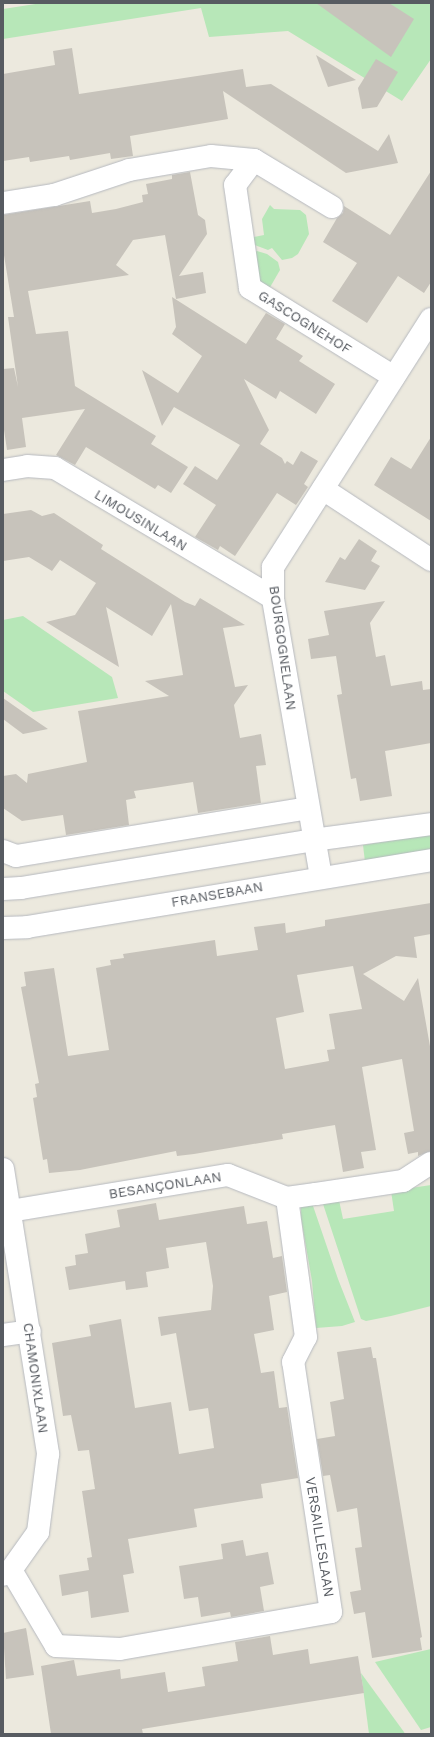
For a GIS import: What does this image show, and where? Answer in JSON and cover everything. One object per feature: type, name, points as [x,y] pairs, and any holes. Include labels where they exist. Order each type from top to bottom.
[{"type":"street","points":[[3,203],[54,195],[144,167],[211,156],[254,160],[332,207]]},
{"type":"street","name":"GASCOGNEHOF","points":[[254,160],[235,185],[250,288],[394,377]]},
{"type":"street","name":"BOURGOGNELAAN","points":[[321,877],[273,598],[273,567],[431,319]]},
{"type":"street","name":"LIMOUSINLAAN","points":[[3,470],[27,466],[55,468],[273,598]]},
{"type":"street","points":[[323,489],[431,560]]},
{"type":"street","points":[[3,852],[16,856],[308,808]]},
{"type":"street","points":[[3,889],[21,888],[314,840],[431,824]]},
{"type":"street","name":"FRANSEBAAN","points":[[3,928],[27,927],[321,877],[431,860]]},
{"type":"street","name":"BESANÇONLAAN","points":[[10,1211],[228,1175],[286,1198],[403,1181],[431,1163]]},
{"type":"street","name":"CHAMONIXLAAN","points":[[3,1170],[30,1331],[48,1454],[38,1532],[7,1572]]},
{"type":"street","name":"VERSAILLESLAAN","points":[[7,1572],[56,1646],[120,1649],[331,1612],[293,1362],[306,1337],[286,1198]]},
{"type":"street","points":[[3,1335],[30,1331]]},
{"type":"green space","points":[[42,3],[431,3],[431,59],[402,101],[288,31],[209,37],[201,8],[3,39],[3,9]]},
{"type":"green space","points":[[270,205],[274,209],[300,210],[306,215],[309,234],[298,254],[292,258],[282,260],[272,248],[268,250],[252,244],[249,238],[264,235],[262,219]]},
{"type":"green space","points":[[257,251],[267,254],[278,262],[280,270],[269,289],[254,281],[251,253]]},
{"type":"green space","points":[[23,616],[112,677],[118,698],[33,712],[3,691],[3,620]]},
{"type":"green space","points":[[431,834],[431,851],[365,862],[363,845]]},
{"type":"green space","points":[[431,1185],[431,1306],[366,1321],[361,1319],[323,1204],[339,1200],[343,1219],[394,1211],[391,1191]]},
{"type":"green space","points":[[312,1203],[338,1279],[355,1322],[342,1326],[316,1328],[312,1281],[301,1218],[301,1206]]},
{"type":"green space","points":[[431,1649],[431,1727],[421,1730],[375,1662]]},
{"type":"green space","points":[[361,1673],[404,1732],[405,1734],[369,1734]]},
{"type":"building","points":[[316,3],[389,3],[414,19],[391,57]]},
{"type":"building","points":[[72,48],[79,94],[243,69],[246,87],[271,84],[378,151],[389,134],[398,163],[346,173],[223,91],[228,119],[130,136],[133,156],[111,159],[110,153],[70,160],[69,156],[30,162],[29,157],[3,161],[3,74],[55,65],[53,51]]},
{"type":"building","points":[[316,55],[356,80],[328,87]]},
{"type":"building","points":[[376,59],[398,72],[377,107],[362,109],[358,88]]},
{"type":"building","points":[[431,171],[431,282],[424,293],[398,276],[367,323],[332,301],[357,263],[323,242],[337,218],[343,213],[344,206],[390,235]]},
{"type":"building","points":[[190,172],[198,215],[205,220],[207,234],[179,276],[203,272],[206,293],[176,299],[165,235],[133,240],[116,265],[129,275],[28,291],[36,334],[68,331],[75,386],[156,436],[151,444],[188,467],[171,493],[158,485],[155,489],[86,447],[75,465],[56,455],[85,409],[22,418],[26,447],[7,450],[3,423],[3,369],[14,368],[18,387],[8,317],[14,317],[3,249],[3,215],[90,201],[92,213],[116,209],[143,202],[142,195],[148,194],[146,184],[172,179],[172,175]]},
{"type":"building","points":[[172,297],[246,344],[266,313],[285,324],[276,339],[303,356],[299,361],[335,384],[316,414],[280,391],[276,399],[244,379],[269,430],[260,444],[282,458],[285,464],[287,461],[293,465],[301,451],[318,461],[304,484],[308,487],[296,505],[277,493],[235,556],[220,546],[218,550],[195,537],[216,505],[183,484],[195,466],[217,480],[240,445],[174,407],[162,426],[142,370],[178,393],[202,356],[172,334],[176,327]]},
{"type":"building","points":[[431,437],[431,521],[374,485],[391,457],[411,469]]},
{"type":"building","points":[[31,510],[42,516],[54,513],[103,545],[101,549],[185,602],[195,606],[200,598],[245,625],[223,628],[235,687],[248,685],[234,705],[240,738],[261,734],[266,765],[256,766],[261,803],[198,813],[193,782],[134,791],[136,798],[126,800],[129,825],[66,835],[63,815],[22,821],[3,808],[3,776],[16,774],[27,783],[28,774],[87,762],[78,711],[169,696],[145,681],[183,675],[171,604],[152,636],[106,607],[119,667],[46,622],[75,615],[96,583],[60,560],[52,571],[29,557],[3,561],[3,514]]},
{"type":"building","points":[[359,539],[377,551],[371,561],[380,566],[365,590],[325,582],[340,557],[345,560]]},
{"type":"building","points":[[385,601],[370,623],[376,657],[385,655],[391,686],[422,681],[423,690],[431,689],[431,743],[385,751],[392,796],[360,801],[356,778],[351,779],[337,695],[342,694],[336,656],[311,659],[308,639],[329,635],[324,611]]},
{"type":"building","points":[[3,698],[48,729],[23,734],[3,719]]},
{"type":"building","points":[[431,903],[431,934],[414,937],[417,958],[396,956],[363,974],[404,1001],[418,978],[431,1052],[431,1151],[418,1156],[418,1152],[408,1154],[404,1133],[414,1131],[402,1059],[362,1067],[376,1150],[361,1152],[364,1168],[343,1172],[335,1125],[282,1134],[283,1139],[194,1154],[177,1156],[176,1151],[80,1170],[49,1173],[47,1159],[43,1160],[33,1098],[37,1097],[35,1084],[39,1083],[21,987],[26,986],[24,972],[54,968],[68,1056],[109,1050],[96,968],[111,965],[110,960],[124,958],[123,954],[215,940],[217,956],[258,950],[254,927],[285,923],[286,933],[325,926],[325,920]],"holes":[[[353,966],[362,1009],[329,1014],[335,1049],[327,1050],[329,1061],[285,1069],[276,1018],[304,1012],[297,975]]]},
{"type":"building","points":[[156,1203],[159,1220],[244,1206],[247,1224],[267,1221],[273,1258],[282,1256],[287,1292],[269,1296],[274,1330],[254,1334],[261,1373],[274,1371],[279,1408],[287,1407],[298,1478],[261,1484],[263,1498],[194,1509],[197,1527],[128,1539],[134,1573],[123,1575],[129,1612],[91,1618],[88,1591],[62,1596],[59,1575],[89,1570],[87,1558],[92,1557],[82,1491],[95,1489],[89,1450],[78,1451],[71,1415],[63,1416],[52,1343],[91,1336],[89,1325],[121,1319],[135,1408],[171,1402],[179,1454],[214,1448],[208,1408],[189,1411],[176,1333],[161,1336],[158,1317],[211,1310],[213,1286],[206,1242],[166,1248],[169,1268],[146,1272],[148,1287],[126,1290],[125,1281],[69,1290],[65,1267],[76,1265],[75,1255],[88,1253],[85,1234],[120,1227],[117,1210]]},
{"type":"building","points":[[371,1347],[373,1358],[376,1358],[422,1637],[420,1638],[422,1650],[372,1658],[365,1612],[354,1614],[350,1592],[361,1590],[355,1548],[362,1547],[357,1508],[337,1512],[330,1475],[323,1476],[317,1439],[335,1436],[330,1402],[344,1399],[337,1352]]},
{"type":"building","points":[[243,1540],[246,1556],[268,1552],[274,1584],[260,1587],[264,1611],[231,1617],[230,1612],[201,1617],[198,1597],[184,1599],[179,1566],[223,1559],[221,1544]]},
{"type":"building","points":[[26,1628],[34,1675],[6,1679],[3,1633]]},
{"type":"building","points":[[270,1636],[273,1655],[308,1649],[310,1664],[358,1656],[364,1693],[142,1729],[143,1734],[51,1734],[41,1666],[74,1660],[77,1676],[120,1669],[121,1679],[165,1672],[168,1692],[205,1686],[202,1667],[238,1661],[235,1642]]}]
